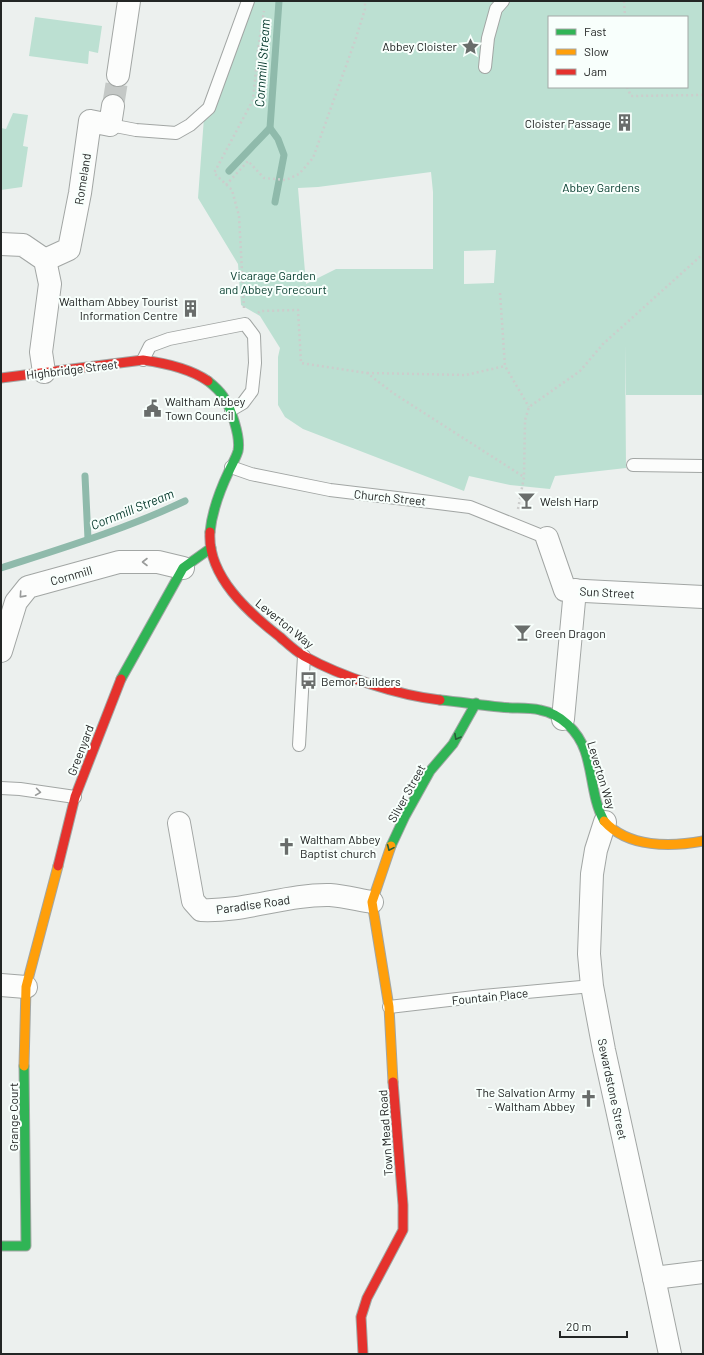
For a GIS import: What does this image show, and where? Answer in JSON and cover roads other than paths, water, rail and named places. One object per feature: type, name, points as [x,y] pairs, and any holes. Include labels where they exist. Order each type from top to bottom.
[{"type":"street","points":[[118,75],[129,1]]},
{"type":"street","name":"Romeland","points":[[45,260],[69,250],[80,193],[90,121],[112,115]]},
{"type":"street","points":[[1,244],[23,245],[45,260],[50,284],[41,352],[44,372]]},
{"type":"street","name":"Highbridge Street","points":[[1,378],[143,360],[154,361],[179,368]]},
{"type":"street","name":"Leverton Way","points":[[179,368],[196,375],[220,392],[231,410],[237,435],[238,450],[212,520],[209,538],[216,565],[233,594],[260,621],[304,656],[349,677],[417,696],[511,709],[539,709],[551,712],[563,719],[577,734],[587,756],[591,782],[597,805],[605,822]]},
{"type":"street","name":"Sun Street","points":[[547,538],[565,590],[703,597]]},
{"type":"street","name":"Greenyard","points":[[26,987],[75,798],[121,678],[183,568],[211,548]]},
{"type":"street","name":"Cornmill","points":[[1,651],[16,602],[28,587],[119,562],[158,562],[183,568]]},
{"type":"street","points":[[563,719],[575,590]]},
{"type":"street","name":"Silver Street","points":[[372,902],[388,854],[405,816],[430,771],[453,744],[476,703]]},
{"type":"street","points":[[605,822],[620,833],[637,841],[662,844],[688,844],[703,842]]},
{"type":"street","name":"Sewardstone Street","points":[[605,822],[596,850],[592,874],[589,954],[592,986],[670,1354]]},
{"type":"street","name":"Paradise Road","points":[[179,823],[192,901],[201,910],[216,911],[295,898],[330,895],[372,902]]},
{"type":"street","name":"Town Mead Road","points":[[363,1354],[361,1317],[367,1298],[403,1230],[403,1205],[389,1008],[372,902]]},
{"type":"street","points":[[1,986],[26,987]]},
{"type":"street","name":"Grange Court","points":[[1,1246],[26,1246],[24,1085],[26,987]]},
{"type":"street","points":[[654,1278],[703,1272]]},
{"type":"lane","points":[[112,115],[136,130],[176,133],[190,125],[209,108],[248,1]]},
{"type":"lane","points":[[490,1],[495,1]]},
{"type":"lane","points":[[485,67],[488,38],[496,9],[503,1]]},
{"type":"lane","points":[[143,360],[150,346],[169,340],[245,324],[254,336],[255,362],[252,391],[243,403],[231,410]]},
{"type":"lane","points":[[633,466],[703,466]]},
{"type":"lane","name":"Church Street","points":[[231,467],[251,474],[330,490],[470,508],[547,538]]},
{"type":"lane","points":[[299,745],[304,656]]},
{"type":"lane","points":[[1,788],[20,789],[75,798]]},
{"type":"lane","name":"Fountain Place","points":[[389,1008],[483,996],[592,986]]},
{"type":"waterway","name":"Cornmill Stream","points":[[229,171],[270,128],[279,1]]},
{"type":"waterway","name":"Cornmill Stream","points":[[270,128],[278,139],[284,155],[275,202]]},
{"type":"waterway","name":"Cornmill Stream","points":[[85,476],[88,539]]},
{"type":"waterway","name":"Cornmill Stream","points":[[1,568],[117,529],[185,501]]},
{"type":"tunnel","points":[[113,106],[118,75]]},
{"type":"place","name":"Abbey Cloister","points":[[470,46]]},
{"type":"place","name":"Cloister Passage","points":[[624,123]]},
{"type":"place","name":"Waltham Abbey Tourist Information Centre","points":[[191,308]]},
{"type":"place","name":"Waltham Abbey Town Council","points":[[152,408]]},
{"type":"place","name":"Welsh Harp","points":[[527,501]]},
{"type":"place","name":"Green Dragon","points":[[522,633]]},
{"type":"place","name":"Bemor Builders","points":[[308,681]]},
{"type":"place","name":"Waltham Abbey Baptist church","points":[[287,846]]},
{"type":"place","name":"The Salvation Army - Waltham Abbey","points":[[588,1099]]},
{"type":"park label","name":"Abbey Gardens","points":[[601,187]]},
{"type":"park label","name":"Vicarage Garden and Abbey Forecourt","points":[[273,282]]}]
